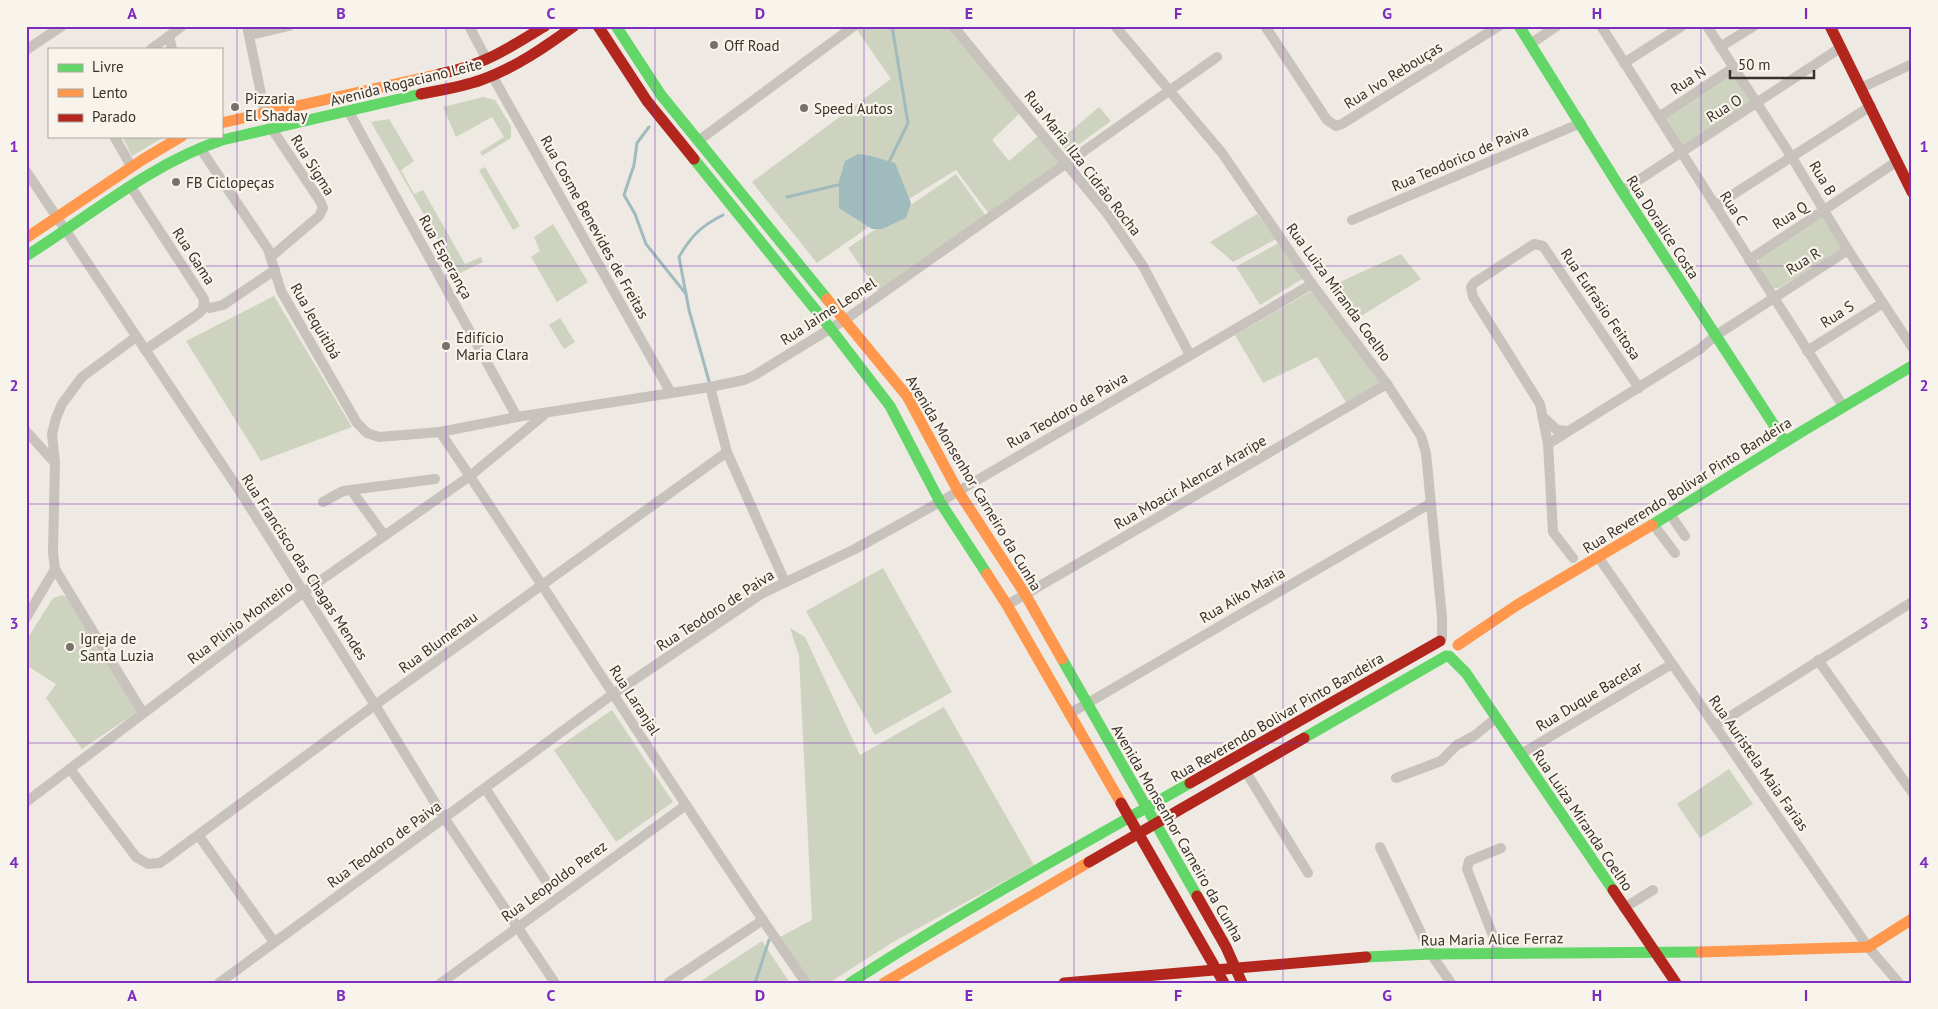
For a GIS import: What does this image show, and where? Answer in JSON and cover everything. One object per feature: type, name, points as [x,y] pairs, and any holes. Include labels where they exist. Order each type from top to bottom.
[{"type":"main road","name":"Avenida Rogaciano Leite","points":[[222,123],[464,69],[511,48],[545,26]]},
{"type":"main road","name":"Avenida Rogaciano Leite","points":[[26,256],[161,166],[200,148],[465,85],[492,76],[522,61],[574,26]]},
{"type":"main road","points":[[598,26],[647,101],[831,329],[890,406],[940,502],[1007,605],[1224,983]]},
{"type":"main road","name":"Avenida Monsenhor Carneiro da Cunha","points":[[616,26],[661,95],[907,396],[958,491],[1025,594],[1236,967],[1242,983]]},
{"type":"main road","name":"Rua Doralice Costa","points":[[1519,26],[1622,191],[1785,442]]},
{"type":"main road","points":[[1830,26],[1912,192]]},
{"type":"main road","points":[[26,238],[58,218],[131,166],[178,138]]},
{"type":"main road","name":"Rua Reverendo Bolivar Pinto Bandeira","points":[[850,983],[894,954],[975,906],[1237,758],[1477,630],[1599,558],[1842,406],[1912,366]]},
{"type":"main road","points":[[890,406],[907,396]]},
{"type":"main road","name":"Rua Reverendo Bolivar Pinto Bandeira","points":[[888,981],[984,923],[1246,772],[1449,645]]},
{"type":"main road","name":"Rua Luiza Miranda Coelho","points":[[1449,645],[1496,718],[1676,983]]},
{"type":"main road","points":[[1237,758],[1246,772]]},
{"type":"main road","points":[[975,906],[984,923]]},
{"type":"main road","points":[[1868,947],[1912,919]]},
{"type":"main road","name":"Rua Maria Alice Ferraz","points":[[1064,983],[1368,956],[1655,953],[1868,947]]},
{"type":"street","points":[[26,50],[62,26]]},
{"type":"street","points":[[152,48],[182,26]]},
{"type":"street","points":[[265,114],[248,31],[289,26]]},
{"type":"street","points":[[469,26],[487,60]]},
{"type":"street","points":[[698,141],[854,26]]},
{"type":"street","name":"Rua Maria Ilza Cidrão Rocha","points":[[953,26],[1106,212],[1143,266],[1190,355]]},
{"type":"street","name":"Rua Luiza Miranda Coelho","points":[[1115,26],[1222,153],[1312,284],[1387,384],[1424,443],[1442,617],[1449,645]]},
{"type":"street","name":"Rua Ivo Rebouças","points":[[1266,26],[1332,125],[1342,124],[1499,26]]},
{"type":"street","points":[[1530,44],[1557,26]]},
{"type":"street","name":"Rua C","points":[[1601,26],[1842,406]]},
{"type":"street","points":[[1624,63],[1682,26]]},
{"type":"street","name":"Rua B","points":[[1707,26],[1791,156],[1848,250],[1912,347]]},
{"type":"street","points":[[1720,48],[1754,26]]},
{"type":"street","points":[[169,36],[172,48]]},
{"type":"street","name":"Rua O","points":[[1622,191],[1757,105],[1840,48]]},
{"type":"street","name":"Rua Jaime Leonel","points":[[392,438],[440,432],[517,417],[710,388],[744,380],[755,375],[846,320],[1217,57]]},
{"type":"street","points":[[1861,88],[1912,64]]},
{"type":"street","name":"Rua N","points":[[1659,117],[1733,68]]},
{"type":"street","name":"Rua Cosme Benevides de Freitas","points":[[492,76],[671,393]]},
{"type":"street","points":[[1715,206],[1870,106]]},
{"type":"street","name":"Rua Esperança","points":[[349,112],[517,417]]},
{"type":"street","name":"Rua Teodorico de Paiva","points":[[1352,220],[1581,123]]},
{"type":"street","name":"Rua Sigma","points":[[272,130],[323,208],[319,216],[272,256]]},
{"type":"street","points":[[115,138],[131,166]]},
{"type":"street","name":"Rua Jequitibá","points":[[200,148],[272,256],[281,291],[357,422],[367,433],[373,436],[392,438]]},
{"type":"street","name":"Rua Q","points":[[1749,260],[1896,162]]},
{"type":"street","name":"Rua Francisco das Chagas Mendes","points":[[26,170],[239,490],[375,705],[444,819],[555,983]]},
{"type":"street","name":"Rua Gama","points":[[130,187],[201,294],[204,304],[198,314],[145,350]]},
{"type":"street","name":"Rua Eufrasio Feitosa","points":[[1543,417],[1540,404],[1473,297],[1471,287],[1474,283],[1534,244],[1543,246],[1548,252],[1639,388]]},
{"type":"street","name":"Rua R","points":[[1548,444],[1700,349],[1715,336],[1773,297],[1848,250]]},
{"type":"street","points":[[204,304],[210,308],[223,305],[275,270]]},
{"type":"street","name":"Rua Teodoro de Paiva","points":[[219,983],[613,694],[761,594],[855,549],[940,502],[1312,284]]},
{"type":"street","name":"Rua S","points":[[1807,351],[1882,303]]},
{"type":"street","points":[[136,337],[82,377],[62,404],[52,434],[55,463],[53,552],[55,569],[143,713]]},
{"type":"street","name":"Rua Moacir Alencar Araripe","points":[[1007,605],[1387,384]]},
{"type":"street","points":[[710,388],[727,452],[785,582]]},
{"type":"street","name":"Rua Plinio Monteiro","points":[[26,802],[304,592],[470,476],[544,414]]},
{"type":"street","points":[[1543,417],[1557,430],[1568,431]]},
{"type":"street","points":[[1543,417],[1548,444],[1553,532],[1573,558]]},
{"type":"street","points":[[26,431],[55,463]]},
{"type":"street","name":"Rua Laranjal","points":[[440,432],[806,983]]},
{"type":"street","name":"Rua Blumenau","points":[[70,769],[136,857],[148,864],[160,863],[168,859],[375,705],[727,452]]},
{"type":"street","points":[[323,502],[343,491],[435,479]]},
{"type":"street","points":[[351,490],[384,535]]},
{"type":"street","name":"Rua Aiko Maria","points":[[1069,714],[1431,503]]},
{"type":"street","points":[[1670,514],[1685,536]]},
{"type":"street","points":[[1654,524],[1675,552]]},
{"type":"street","name":"Rua Auristela Maia Farias","points":[[1599,558],[1868,947],[1899,983]]},
{"type":"street","points":[[26,618],[55,569]]},
{"type":"street","points":[[1715,726],[1912,602]]},
{"type":"street","points":[[1818,660],[1912,792]]},
{"type":"street","name":"Rua Duque Bacelar","points":[[1521,754],[1672,664]]},
{"type":"street","points":[[1396,778],[1441,761],[1457,745],[1474,736],[1496,718]]},
{"type":"street","points":[[1246,772],[1308,873]]},
{"type":"street","points":[[485,788],[548,884]]},
{"type":"street","name":"Rua Leopoldo Perez","points":[[441,983],[686,805]]},
{"type":"street","points":[[199,836],[274,942]]},
{"type":"street","points":[[1380,848],[1431,954],[1451,983]]},
{"type":"street","points":[[1500,954],[1467,869],[1469,862],[1501,848]]},
{"type":"street","points":[[1624,908],[1653,890]]},
{"type":"street","points":[[668,983],[763,920]]},
{"type":"green space","points":[[862,26],[950,26],[1020,113],[992,140],[1009,161],[1038,136],[1061,163],[989,214],[956,170],[909,199],[817,263],[752,182],[891,79],[857,30]]},
{"type":"green space","points":[[1729,76],[1734,76],[1752,101],[1686,146],[1682,145],[1664,119]]},
{"type":"green space","points":[[483,97],[495,100],[511,126],[511,138],[482,156],[480,152],[504,137],[492,117],[456,137],[443,107]]},
{"type":"green space","points":[[1099,107],[1111,121],[1067,153],[1059,141]]},
{"type":"green space","points":[[389,119],[414,161],[401,170],[414,194],[423,190],[465,264],[481,257],[483,262],[458,274],[371,122]]},
{"type":"green space","points":[[123,138],[163,138],[132,156]]},
{"type":"green space","points":[[485,167],[520,226],[513,230],[479,170]]},
{"type":"green space","points":[[956,174],[986,216],[878,291],[848,248]]},
{"type":"green space","points":[[1257,214],[1276,239],[1233,262],[1210,242]]},
{"type":"green space","points":[[1820,217],[1825,218],[1842,246],[1840,250],[1779,288],[1774,288],[1758,263],[1760,257]]},
{"type":"green space","points":[[553,224],[588,282],[557,302],[531,257],[540,251],[534,237]]},
{"type":"green space","points":[[1280,242],[1304,278],[1260,305],[1236,267]]},
{"type":"green space","points":[[1401,254],[1421,279],[1353,321],[1329,287]]},
{"type":"green space","points":[[1313,290],[1381,383],[1346,402],[1317,357],[1263,383],[1235,335]]},
{"type":"green space","points":[[274,296],[352,427],[261,461],[186,341]]},
{"type":"green space","points":[[560,318],[575,342],[564,349],[549,325]]},
{"type":"green space","points":[[883,568],[952,692],[875,735],[806,611]]},
{"type":"green space","points":[[62,595],[69,598],[137,712],[82,749],[46,698],[56,684],[26,665],[26,641],[53,598]]},
{"type":"green space","points":[[790,628],[805,637],[860,755],[944,707],[1034,865],[893,942],[829,983],[811,983],[780,937],[812,920],[799,656]]},
{"type":"green space","points":[[612,710],[673,802],[616,842],[554,750]]},
{"type":"green space","points":[[1729,769],[1753,804],[1700,838],[1677,804]]},
{"type":"green space","points":[[762,941],[790,983],[698,983]]},
{"type":"water","points":[[858,154],[895,163],[911,203],[906,218],[882,229],[872,229],[839,208],[839,181],[845,161]]},
{"type":"waterway","points":[[888,164],[908,123],[892,26]]},
{"type":"waterway","points":[[649,127],[637,143],[634,165],[624,195],[635,214],[646,244],[686,294]]},
{"type":"waterway","points":[[787,197],[842,184]]},
{"type":"waterway","points":[[709,381],[689,310],[679,257],[697,232],[723,215]]},
{"type":"waterway","points":[[755,983],[769,940]]},
{"type":"traffic: fast","points":[[616,26],[661,95],[827,299]]},
{"type":"traffic: fast","points":[[1519,26],[1622,191],[1785,442]]},
{"type":"traffic: fast","points":[[26,256],[145,177],[196,150],[222,140],[421,94]]},
{"type":"traffic: fast","points":[[694,159],[831,329],[890,406],[940,502],[987,574]]},
{"type":"traffic: fast","points":[[1652,525],[1801,432],[1912,366]]},
{"type":"traffic: fast","points":[[1304,738],[1446,656]]},
{"type":"traffic: fast","points":[[1449,656],[1466,673],[1613,890]]},
{"type":"traffic: fast","points":[[1062,659],[1197,896]]},
{"type":"traffic: fast","points":[[850,983],[976,905],[1190,783]]},
{"type":"traffic: fast","points":[[1366,957],[1431,954],[1701,952]]},
{"type":"traffic: slow","points":[[222,123],[440,74]]},
{"type":"traffic: slow","points":[[26,238],[142,160],[179,138]]},
{"type":"traffic: slow","points":[[827,299],[907,396],[958,491],[1025,594],[1062,659]]},
{"type":"traffic: slow","points":[[1458,645],[1517,605],[1652,525]]},
{"type":"traffic: slow","points":[[987,574],[1007,605],[1121,803]]},
{"type":"traffic: slow","points":[[884,983],[1089,862]]},
{"type":"traffic: slow","points":[[1701,952],[1868,947],[1912,919]]},
{"type":"traffic: jam","points":[[440,74],[482,61],[507,49],[545,26]]},
{"type":"traffic: jam","points":[[421,94],[466,85],[494,75],[552,42],[574,26]]},
{"type":"traffic: jam","points":[[598,26],[647,101],[694,159]]},
{"type":"traffic: jam","points":[[1830,26],[1912,192]]},
{"type":"traffic: jam","points":[[1190,783],[1440,641]]},
{"type":"traffic: jam","points":[[1089,862],[1304,738]]},
{"type":"traffic: jam","points":[[1121,803],[1224,983]]},
{"type":"traffic: jam","points":[[1613,890],[1676,983]]},
{"type":"traffic: jam","points":[[1197,896],[1226,947],[1242,983]]},
{"type":"traffic: jam","points":[[1064,983],[1366,957]]},
{"type":"place","name":"Off Road","points":[[714,45]]},
{"type":"place","name":"Pizzaria El Shaday","points":[[235,107]]},
{"type":"place","name":"Speed Autos","points":[[804,108]]},
{"type":"place","name":"FB Ciclopeças","points":[[176,182]]},
{"type":"place","name":"Edifício Maria Clara","points":[[446,346]]},
{"type":"place","name":"Igreja de Santa Luzia","points":[[70,647]]}]
